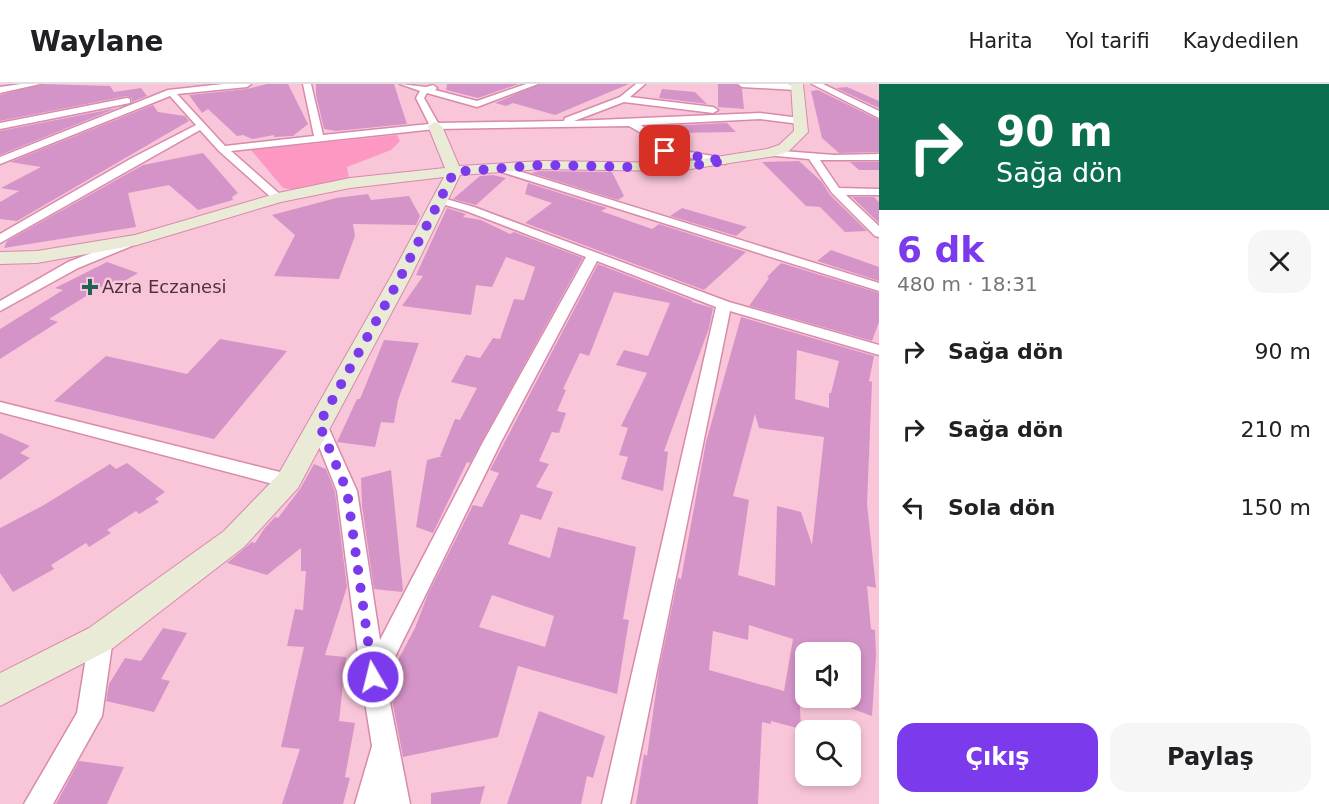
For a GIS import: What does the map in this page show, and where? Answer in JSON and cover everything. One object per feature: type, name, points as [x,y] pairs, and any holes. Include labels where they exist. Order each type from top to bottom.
[{"type":"street","points":[[0,90],[36,84]]},
{"type":"street","points":[[0,126],[167,88],[247,84]]},
{"type":"street","points":[[307,84],[319,138]]},
{"type":"street","points":[[404,84],[477,104]]},
{"type":"street","points":[[0,690],[101,638],[234,538],[288,481],[400,278],[454,172],[436,121],[420,98],[424,91],[446,84]]},
{"type":"street","points":[[457,110],[516,92],[534,84]]},
{"type":"street","points":[[556,124],[623,99],[641,84]]},
{"type":"street","points":[[0,307],[73,265],[137,240],[278,198],[350,183],[542,165],[677,168],[770,153],[784,148],[801,132],[797,86],[748,84]]},
{"type":"street","points":[[816,84],[879,115]]},
{"type":"street","points":[[167,88],[223,149],[278,198]]},
{"type":"street","points":[[0,161],[167,88]]},
{"type":"street","points":[[623,99],[800,121]]},
{"type":"street","points":[[223,149],[436,121],[632,123],[760,116]]},
{"type":"street","points":[[632,123],[646,132],[665,151],[725,161]]},
{"type":"street","points":[[0,239],[136,160],[200,126]]},
{"type":"street","points":[[770,153],[813,157],[879,157]]},
{"type":"street","points":[[813,157],[836,191],[879,233]]},
{"type":"street","points":[[499,168],[879,287]]},
{"type":"street","points":[[836,191],[879,192]]},
{"type":"street","points":[[439,200],[470,209],[724,305],[879,350]]},
{"type":"street","points":[[0,258],[37,257],[137,240]]},
{"type":"street","points":[[373,677],[492,442],[593,256]]},
{"type":"street","points":[[616,804],[724,305]]},
{"type":"street","points":[[0,407],[288,481]]},
{"type":"street","points":[[319,424],[347,491],[373,677],[396,804]]},
{"type":"street","points":[[38,804],[88,716],[101,638]]},
{"type":"street","points":[[369,804],[385,746]]},
{"type":"shaded area","points":[[397,135],[400,141],[391,150],[347,167],[349,179],[294,190],[283,188],[251,150]]},
{"type":"building","points":[[42,84],[110,86],[114,92],[141,88],[147,96],[132,102],[132,98],[127,96],[0,121],[0,95]]},
{"type":"building","points":[[267,84],[288,84],[308,124],[293,136],[274,137],[274,135],[252,139],[243,135],[237,136],[208,109],[202,113],[189,95],[247,89]]},
{"type":"building","points":[[316,84],[394,84],[407,124],[336,131],[324,129],[316,95]]},
{"type":"building","points":[[447,84],[519,84],[478,98],[446,90]]},
{"type":"building","points":[[540,84],[629,84],[555,115],[513,103],[506,106],[495,103]]},
{"type":"building","points":[[718,84],[736,84],[742,89],[744,109],[718,107]]},
{"type":"building","points":[[847,87],[879,101],[879,108],[836,88]]},
{"type":"building","points":[[662,89],[695,92],[707,104],[659,98]]},
{"type":"building","points":[[818,90],[879,120],[879,152],[839,153],[822,138],[811,91]]},
{"type":"building","points":[[153,105],[158,112],[185,116],[189,121],[17,221],[0,219],[0,202],[19,191],[1,188],[41,167],[10,162]]},
{"type":"building","points":[[117,108],[0,155],[0,131]]},
{"type":"building","points":[[727,123],[736,132],[673,133],[666,126]]},
{"type":"building","points":[[203,153],[238,193],[232,197],[233,200],[198,210],[169,185],[128,193],[136,227],[4,248],[7,241],[143,165]]},
{"type":"building","points":[[799,161],[822,182],[830,195],[867,231],[845,232],[820,207],[806,206],[762,162]]},
{"type":"building","points":[[850,162],[879,162],[879,170],[859,170]]},
{"type":"building","points":[[540,171],[612,172],[624,196],[618,200],[531,173]]},
{"type":"building","points":[[493,175],[506,178],[476,205],[453,199],[480,176]]},
{"type":"building","points":[[528,183],[607,208],[601,211],[652,229],[659,224],[746,252],[704,290],[525,223],[552,203],[525,194]]},
{"type":"building","points":[[368,194],[371,200],[409,196],[420,216],[416,225],[353,224],[355,236],[339,279],[274,276],[295,235],[272,215],[336,198]]},
{"type":"building","points":[[852,197],[874,197],[879,202],[879,223]]},
{"type":"building","points":[[447,208],[466,214],[463,217],[481,220],[510,234],[514,232],[583,258],[470,463],[467,462],[433,533],[416,527],[427,460],[443,456],[440,456],[455,419],[460,420],[477,388],[451,382],[466,355],[480,358],[493,338],[500,339],[514,299],[524,300],[535,267],[506,257],[492,287],[476,285],[471,315],[402,306],[423,276],[416,275]]},
{"type":"building","points":[[682,208],[747,227],[736,236],[670,216]]},
{"type":"building","points":[[831,250],[879,267],[879,281],[817,261]]},
{"type":"building","points":[[107,262],[138,273],[109,290],[101,287],[49,319],[58,322],[0,359],[0,329],[63,290],[55,288]]},
{"type":"building","points":[[781,263],[879,293],[879,322],[872,341],[749,306],[769,278],[767,277]]},
{"type":"building","points":[[598,264],[692,302],[713,308],[709,328],[664,451],[668,452],[663,491],[621,479],[628,457],[619,455],[628,428],[621,426],[647,373],[616,365],[624,350],[648,356],[670,303],[614,292],[589,356],[580,353],[563,389],[566,390],[557,411],[566,413],[559,433],[552,432],[539,461],[549,464],[536,487],[553,492],[541,520],[521,514],[508,544],[550,558],[558,527],[636,547],[623,619],[629,620],[617,694],[518,666],[498,737],[403,757],[388,679],[415,628],[428,594],[473,505],[482,507],[499,473],[490,470]],"holes":[[[492,595],[554,616],[545,647],[479,627]]]},
{"type":"building","points":[[741,317],[874,356],[869,381],[872,382],[867,504],[876,588],[867,586],[871,629],[875,630],[876,655],[872,716],[850,708],[861,708],[861,642],[795,642],[795,708],[800,708],[801,720],[795,720],[795,727],[771,721],[771,724],[762,722],[758,804],[636,804],[644,754],[647,756],[659,670],[678,578],[681,579],[706,442]],"holes":[[[797,350],[839,361],[831,393],[829,393],[829,408],[795,399]],[[755,414],[759,428],[824,437],[812,545],[801,512],[777,506],[775,586],[738,575],[749,500],[733,496]],[[749,625],[793,639],[784,691],[709,670],[713,631],[748,640]]]},
{"type":"building","points":[[220,339],[287,351],[214,439],[54,401],[106,356],[187,374]]},
{"type":"building","points":[[384,340],[419,343],[398,400],[394,423],[381,422],[375,447],[337,442],[357,399],[360,399]]},
{"type":"building","points":[[0,433],[30,446],[20,453],[30,458],[0,480]]},
{"type":"building","points":[[127,463],[165,492],[155,499],[159,502],[139,514],[136,511],[107,530],[111,533],[89,547],[86,543],[51,565],[54,569],[13,592],[0,573],[0,528],[44,505],[110,464],[116,469]]},
{"type":"building","points":[[314,464],[326,469],[335,492],[347,587],[325,655],[346,657],[339,721],[355,723],[345,777],[350,778],[343,804],[282,804],[300,749],[281,747],[304,647],[287,646],[295,609],[303,610],[306,571],[301,571],[301,548],[267,575],[227,563],[252,542],[255,543],[275,517],[278,518],[300,489]]},
{"type":"building","points":[[391,470],[402,592],[374,589],[362,506],[361,478]]},
{"type":"building","points":[[163,628],[187,633],[161,679],[170,681],[154,712],[106,701],[109,684],[125,658],[141,661]]},
{"type":"building","points":[[539,711],[605,736],[593,778],[587,776],[581,804],[507,804]]},
{"type":"building","points":[[79,761],[124,767],[107,804],[56,804]]},
{"type":"building","points":[[485,786],[480,804],[431,804],[431,793]]},
{"type":"place","name":"Azra Eczanesi","points":[[90,287]]},
{"type":"route","points":[[373,677],[347,491],[319,424],[400,278],[454,172],[542,165],[677,168],[725,161],[665,151]]}]
